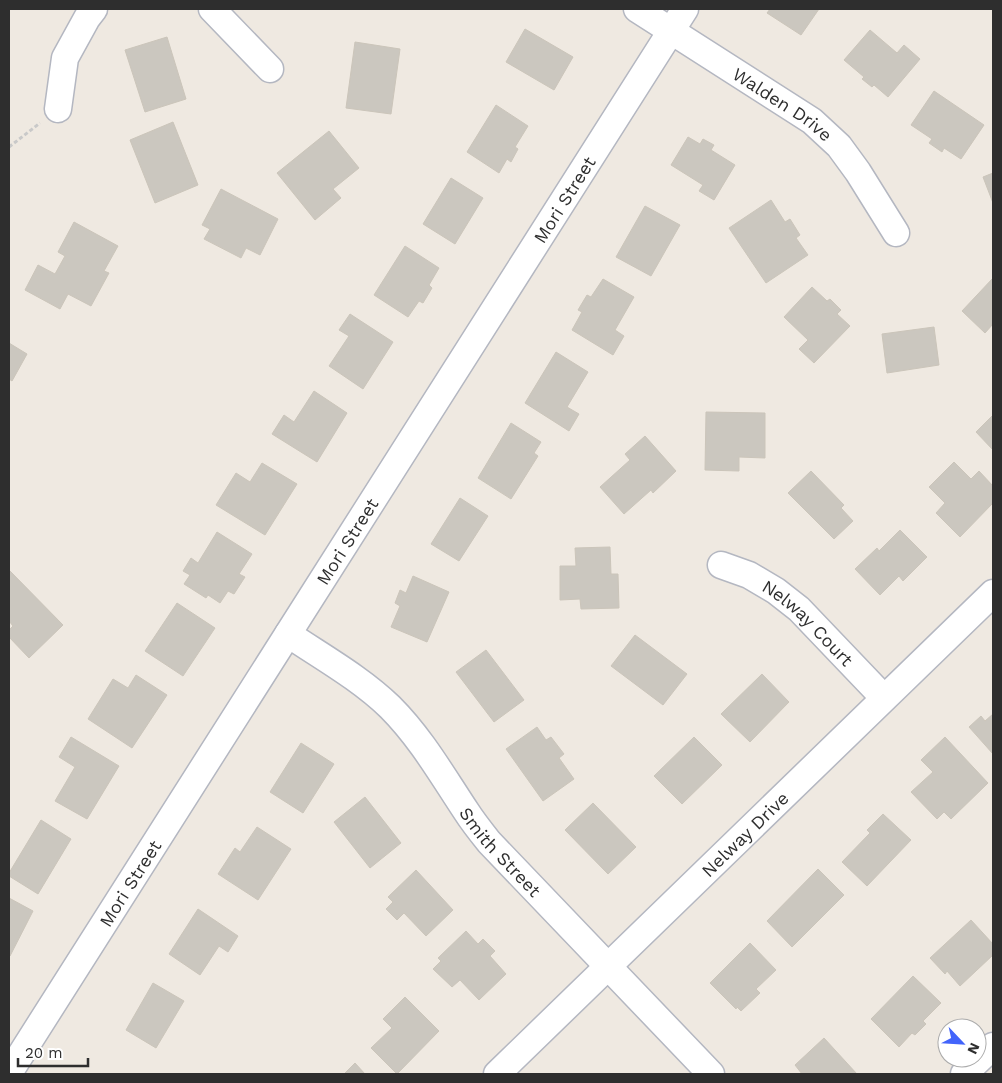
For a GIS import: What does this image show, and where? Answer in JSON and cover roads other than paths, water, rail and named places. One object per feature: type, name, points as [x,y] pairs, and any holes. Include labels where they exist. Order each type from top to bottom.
[{"type":"street","points":[[58,109],[65,58],[94,9]]},
{"type":"street","points":[[212,9],[270,69]]},
{"type":"street","name":"Walden Drive","points":[[637,9],[812,121],[839,146],[858,172],[896,233]]},
{"type":"street","name":"Mori Street","points":[[9,1073],[685,9]]},
{"type":"street","name":"Nelway Court","points":[[720,565],[749,575],[776,591],[799,609],[884,698]]},
{"type":"street","name":"Nelway Drive","points":[[497,1074],[993,593]]},
{"type":"street","name":"Smith Street","points":[[288,634],[353,677],[390,707],[421,744],[467,813],[489,842],[711,1074]]},
{"type":"street","points":[[964,1074],[993,1046]]}]
